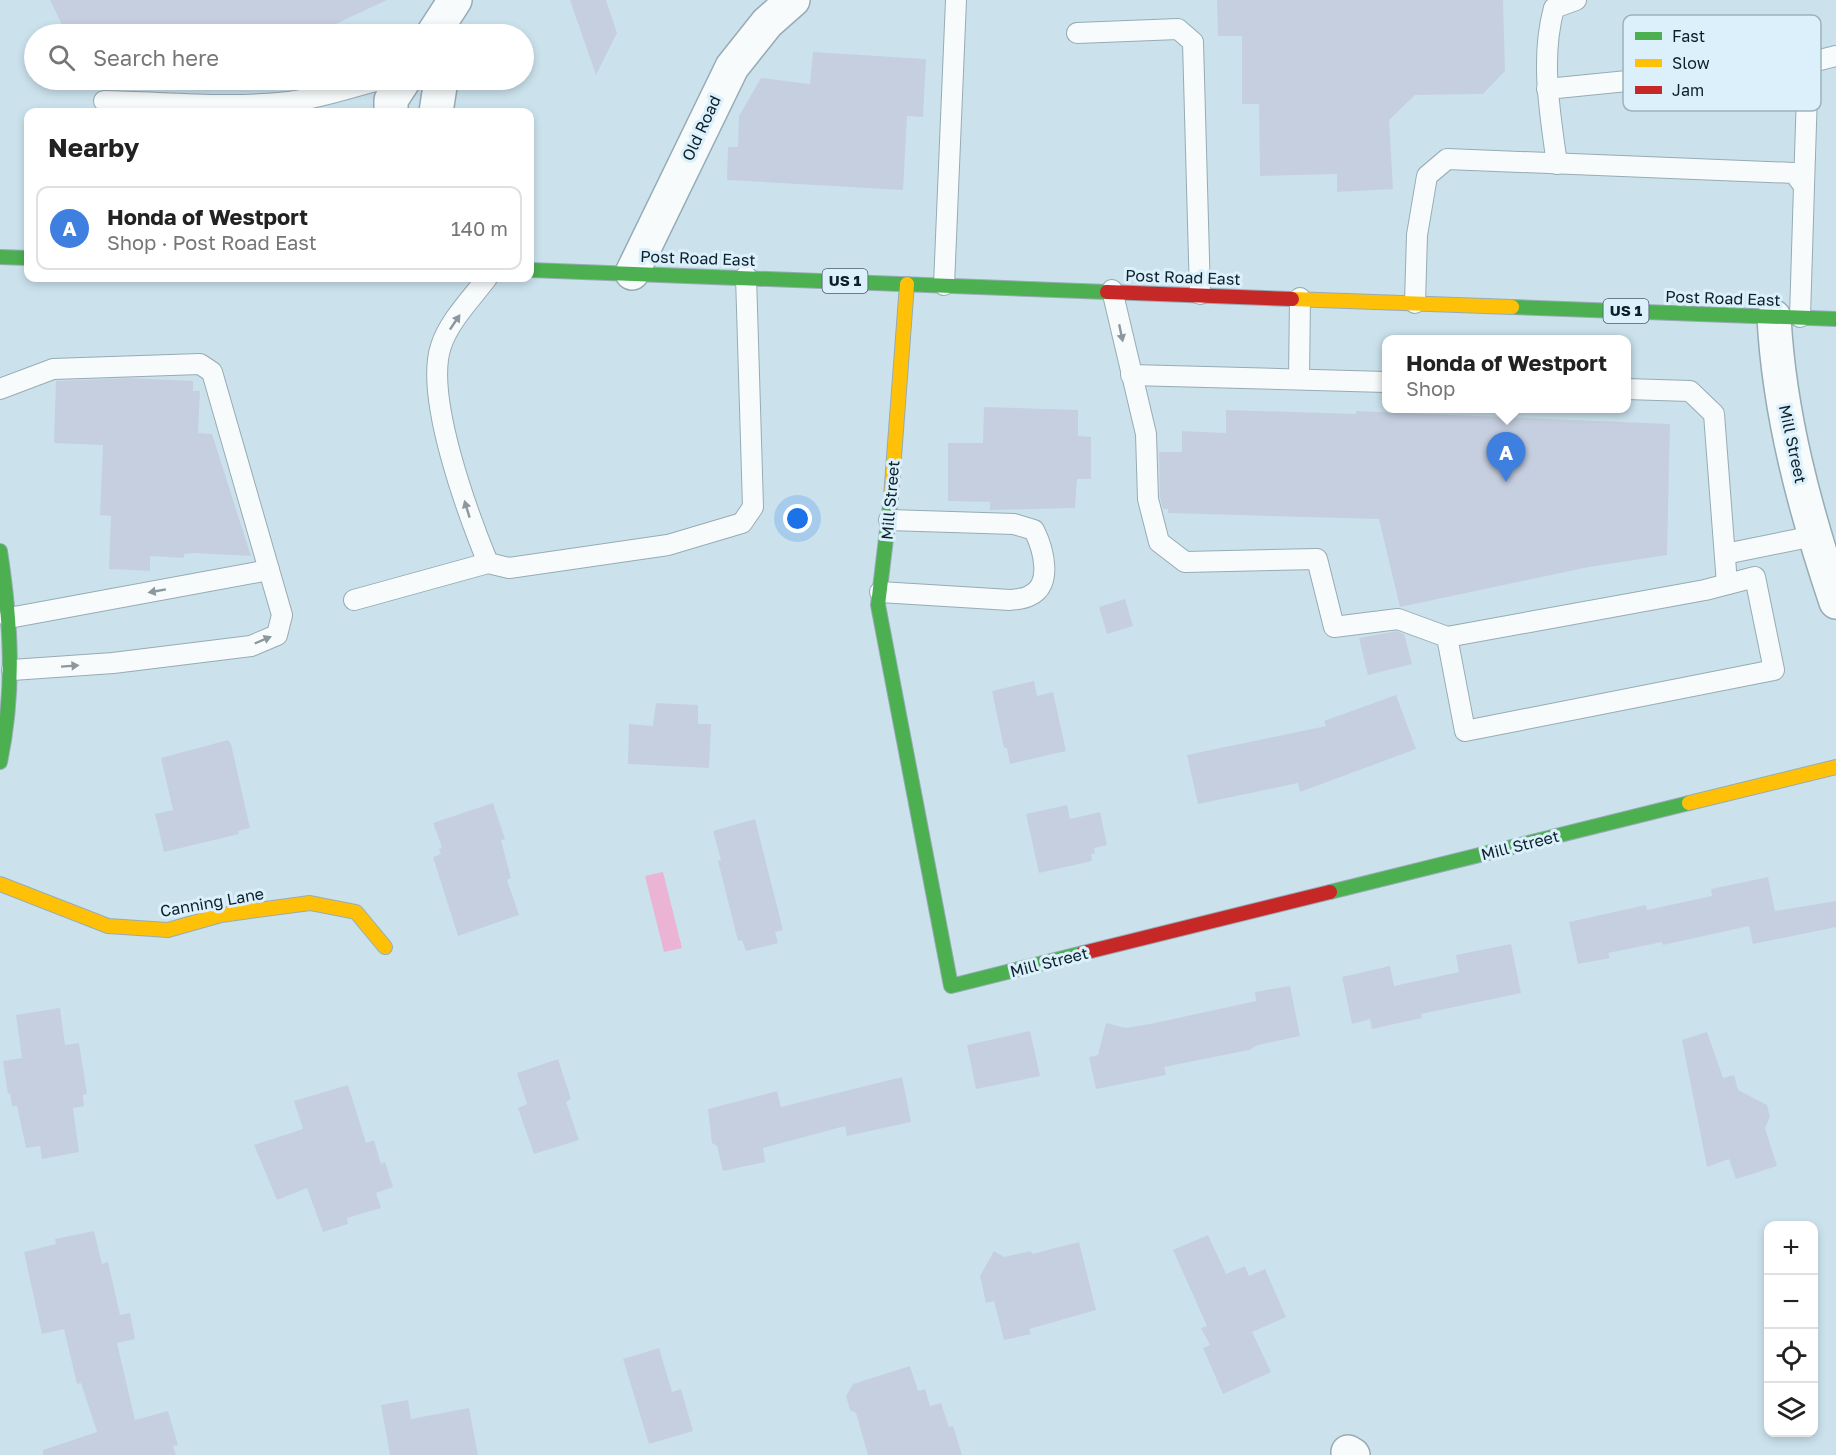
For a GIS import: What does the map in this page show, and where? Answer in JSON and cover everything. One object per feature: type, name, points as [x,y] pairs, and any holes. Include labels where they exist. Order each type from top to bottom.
[{"type":"street","points":[[439,24],[455,0]]},
{"type":"street","points":[[462,24],[476,0]]},
{"type":"street","name":"Old Road","points":[[632,273],[732,67],[767,23],[794,0]]},
{"type":"street","points":[[391,108],[391,100],[398,90]]},
{"type":"street","points":[[437,108],[439,90]]},
{"type":"street","points":[[0,257],[24,258]]},
{"type":"street","name":"Post Road East","points":[[534,270],[746,276],[1836,319]]},
{"type":"street","name":"Mill Street","points":[[907,284],[889,520],[878,605],[951,986],[1836,767]]},
{"type":"street","name":"Mill Street","points":[[1787,317],[1784,405],[1814,536],[1836,602]]},
{"type":"street","points":[[0,551],[9,618],[12,670],[8,719],[0,762]]},
{"type":"street","name":"Canning Lane","points":[[0,884],[108,926],[168,930],[220,915],[310,903],[356,912],[384,947]]},
{"type":"lane","points":[[944,285],[956,0]]},
{"type":"lane","points":[[1557,164],[1547,89],[1548,29],[1554,8],[1576,0]]},
{"type":"lane","points":[[1077,33],[1178,29],[1193,42],[1200,294]]},
{"type":"lane","points":[[1821,60],[1836,56]]},
{"type":"lane","points":[[1547,89],[1623,81]]},
{"type":"lane","points":[[104,101],[243,104],[288,102],[345,90]]},
{"type":"lane","points":[[1787,317],[1804,186],[1806,111]]},
{"type":"lane","points":[[1415,303],[1417,235],[1427,176],[1447,159],[1794,173],[1804,186]]},
{"type":"lane","points":[[354,600],[488,564],[509,568],[668,545],[742,523],[753,507],[746,276]]},
{"type":"lane","points":[[484,282],[441,344],[436,373],[452,461],[488,564]]},
{"type":"lane","points":[[1112,290],[1146,434],[1148,499],[1160,542],[1185,562],[1317,559],[1334,627],[1398,619],[1447,637],[1755,577],[1774,670],[1465,731],[1447,637]]},
{"type":"lane","points":[[1299,379],[1300,298]]},
{"type":"lane","points":[[0,389],[53,369],[200,364],[212,372],[282,615],[276,635],[251,646],[112,663],[12,670]]},
{"type":"lane","points":[[1131,375],[1382,382]]},
{"type":"lane","points":[[1631,389],[1690,392],[1714,414],[1727,584]]},
{"type":"lane","points":[[880,592],[1010,600],[1030,596],[1040,587],[1044,577],[1041,544],[1034,530],[1014,524],[889,520]]},
{"type":"lane","points":[[1725,554],[1814,536]]},
{"type":"lane","points":[[9,618],[269,570]]},
{"type":"shaded area","points":[[663,872],[682,948],[664,952],[645,876]]},
{"type":"building","points":[[50,0],[387,0],[335,24],[62,24]]},
{"type":"building","points":[[570,0],[606,0],[617,33],[596,75]]},
{"type":"building","points":[[1217,0],[1503,0],[1505,71],[1483,94],[1415,95],[1389,120],[1393,189],[1337,192],[1337,174],[1260,176],[1259,104],[1242,104],[1242,36],[1218,36]]},
{"type":"building","points":[[813,52],[926,59],[923,117],[907,116],[903,190],[727,180],[728,147],[738,147],[739,116],[761,78],[810,84]]},
{"type":"building","points":[[128,378],[193,381],[193,391],[200,391],[198,433],[212,434],[251,556],[195,553],[184,554],[184,558],[150,556],[150,571],[109,569],[111,516],[100,515],[103,445],[54,443],[56,381]]},
{"type":"building","points":[[984,407],[1078,410],[1078,436],[1091,437],[1091,479],[1077,479],[1075,508],[990,510],[990,502],[948,501],[948,443],[983,443]]},
{"type":"building","points":[[1226,410],[1356,414],[1356,411],[1670,424],[1667,555],[1589,567],[1400,607],[1379,519],[1168,513],[1168,509],[1163,509],[1160,497],[1159,452],[1182,452],[1182,431],[1226,433]]},
{"type":"building","points":[[1125,599],[1133,626],[1107,634],[1099,607]]},
{"type":"building","points":[[1397,631],[1404,634],[1412,664],[1368,675],[1359,638]]},
{"type":"building","points":[[1034,681],[1037,696],[1053,692],[1066,751],[1010,764],[1007,748],[1004,748],[992,691]]},
{"type":"building","points":[[1396,695],[1416,749],[1300,792],[1298,783],[1198,804],[1187,755],[1326,726],[1324,721]]},
{"type":"building","points":[[656,703],[698,705],[698,724],[711,724],[709,768],[628,764],[629,724],[653,726]]},
{"type":"building","points":[[228,740],[231,744],[250,828],[238,831],[239,834],[164,852],[155,814],[173,810],[161,758]]},
{"type":"building","points":[[493,803],[505,839],[501,840],[511,878],[507,880],[519,915],[458,936],[433,857],[441,854],[439,849],[442,847],[433,823]]},
{"type":"building","points":[[1067,805],[1070,819],[1100,812],[1107,845],[1094,848],[1095,854],[1091,854],[1092,861],[1039,873],[1026,814]]},
{"type":"building","points":[[755,819],[783,930],[775,932],[778,943],[746,951],[742,940],[738,941],[713,831]]},
{"type":"building","points":[[1768,877],[1775,911],[1836,901],[1836,927],[1753,944],[1749,926],[1663,945],[1662,942],[1608,953],[1610,958],[1578,964],[1569,922],[1646,905],[1647,910],[1712,896],[1711,889]]},
{"type":"building","points":[[1511,944],[1521,993],[1421,1014],[1422,1018],[1372,1029],[1370,1019],[1352,1024],[1342,977],[1390,966],[1394,986],[1459,972],[1456,955]]},
{"type":"building","points":[[1290,986],[1300,1036],[1258,1045],[1249,1050],[1164,1067],[1166,1075],[1096,1089],[1089,1057],[1098,1055],[1106,1023],[1126,1028],[1155,1023],[1256,1001],[1255,992]]},
{"type":"building","points":[[60,1008],[65,1045],[79,1043],[87,1094],[83,1095],[84,1106],[73,1108],[79,1152],[42,1159],[40,1146],[26,1148],[17,1106],[12,1106],[10,1093],[8,1094],[3,1061],[22,1058],[16,1015]]},
{"type":"building","points":[[1030,1031],[1040,1076],[976,1089],[967,1045]]},
{"type":"building","points":[[1707,1032],[1723,1078],[1734,1075],[1738,1090],[1767,1105],[1770,1117],[1765,1128],[1777,1166],[1736,1179],[1729,1159],[1707,1167],[1682,1040]]},
{"type":"building","points":[[558,1059],[571,1099],[566,1102],[579,1140],[534,1154],[518,1108],[527,1104],[517,1073]]},
{"type":"building","points":[[902,1077],[911,1122],[847,1136],[845,1126],[763,1148],[765,1162],[723,1171],[717,1146],[712,1143],[708,1109],[777,1091],[781,1107]]},
{"type":"building","points":[[348,1085],[366,1143],[374,1140],[381,1164],[385,1162],[393,1187],[376,1193],[381,1208],[347,1218],[348,1224],[323,1232],[307,1188],[277,1200],[254,1145],[303,1129],[294,1101]]},
{"type":"building","points":[[94,1231],[102,1264],[108,1262],[120,1315],[130,1313],[135,1339],[117,1343],[135,1420],[168,1411],[178,1445],[173,1446],[176,1455],[43,1455],[43,1450],[97,1432],[81,1383],[77,1384],[64,1329],[42,1334],[24,1252],[56,1244],[55,1239]]},
{"type":"building","points":[[1208,1235],[1226,1274],[1245,1266],[1249,1276],[1265,1269],[1286,1317],[1252,1332],[1271,1372],[1223,1394],[1203,1348],[1210,1345],[1201,1328],[1207,1326],[1173,1250]]},
{"type":"building","points":[[1079,1242],[1096,1310],[1029,1329],[1031,1334],[1004,1340],[994,1301],[986,1303],[980,1276],[994,1251],[1004,1257],[1031,1251],[1032,1254]]},
{"type":"building","points":[[659,1348],[672,1392],[681,1389],[693,1431],[649,1444],[623,1359]]},
{"type":"building","points":[[910,1366],[918,1391],[925,1389],[930,1406],[941,1403],[949,1427],[953,1426],[962,1455],[868,1455],[856,1413],[850,1410],[846,1396],[853,1384]]},
{"type":"building","points":[[408,1400],[411,1419],[469,1408],[478,1455],[390,1455],[381,1405]]},
{"type":"traffic: fast","points":[[0,257],[24,258]]},
{"type":"traffic: fast","points":[[534,270],[1107,292]]},
{"type":"traffic: fast","points":[[1512,307],[1836,319]]},
{"type":"traffic: fast","points":[[891,497],[878,605],[951,986],[1083,953]]},
{"type":"traffic: fast","points":[[0,551],[7,604],[10,656],[8,709],[0,762]]},
{"type":"traffic: fast","points":[[1330,892],[1689,803]]},
{"type":"traffic: slow","points":[[891,497],[907,284]]},
{"type":"traffic: slow","points":[[1292,299],[1512,307]]},
{"type":"traffic: slow","points":[[1689,803],[1836,767]]},
{"type":"traffic: slow","points":[[0,884],[108,926],[168,930],[221,915],[310,903],[356,912],[385,947]]},
{"type":"traffic: jam","points":[[1107,292],[1292,299]]},
{"type":"traffic: jam","points":[[1083,953],[1330,892]]},
{"type":"place","name":"Honda of Westport","points":[[1506,482]]}]
